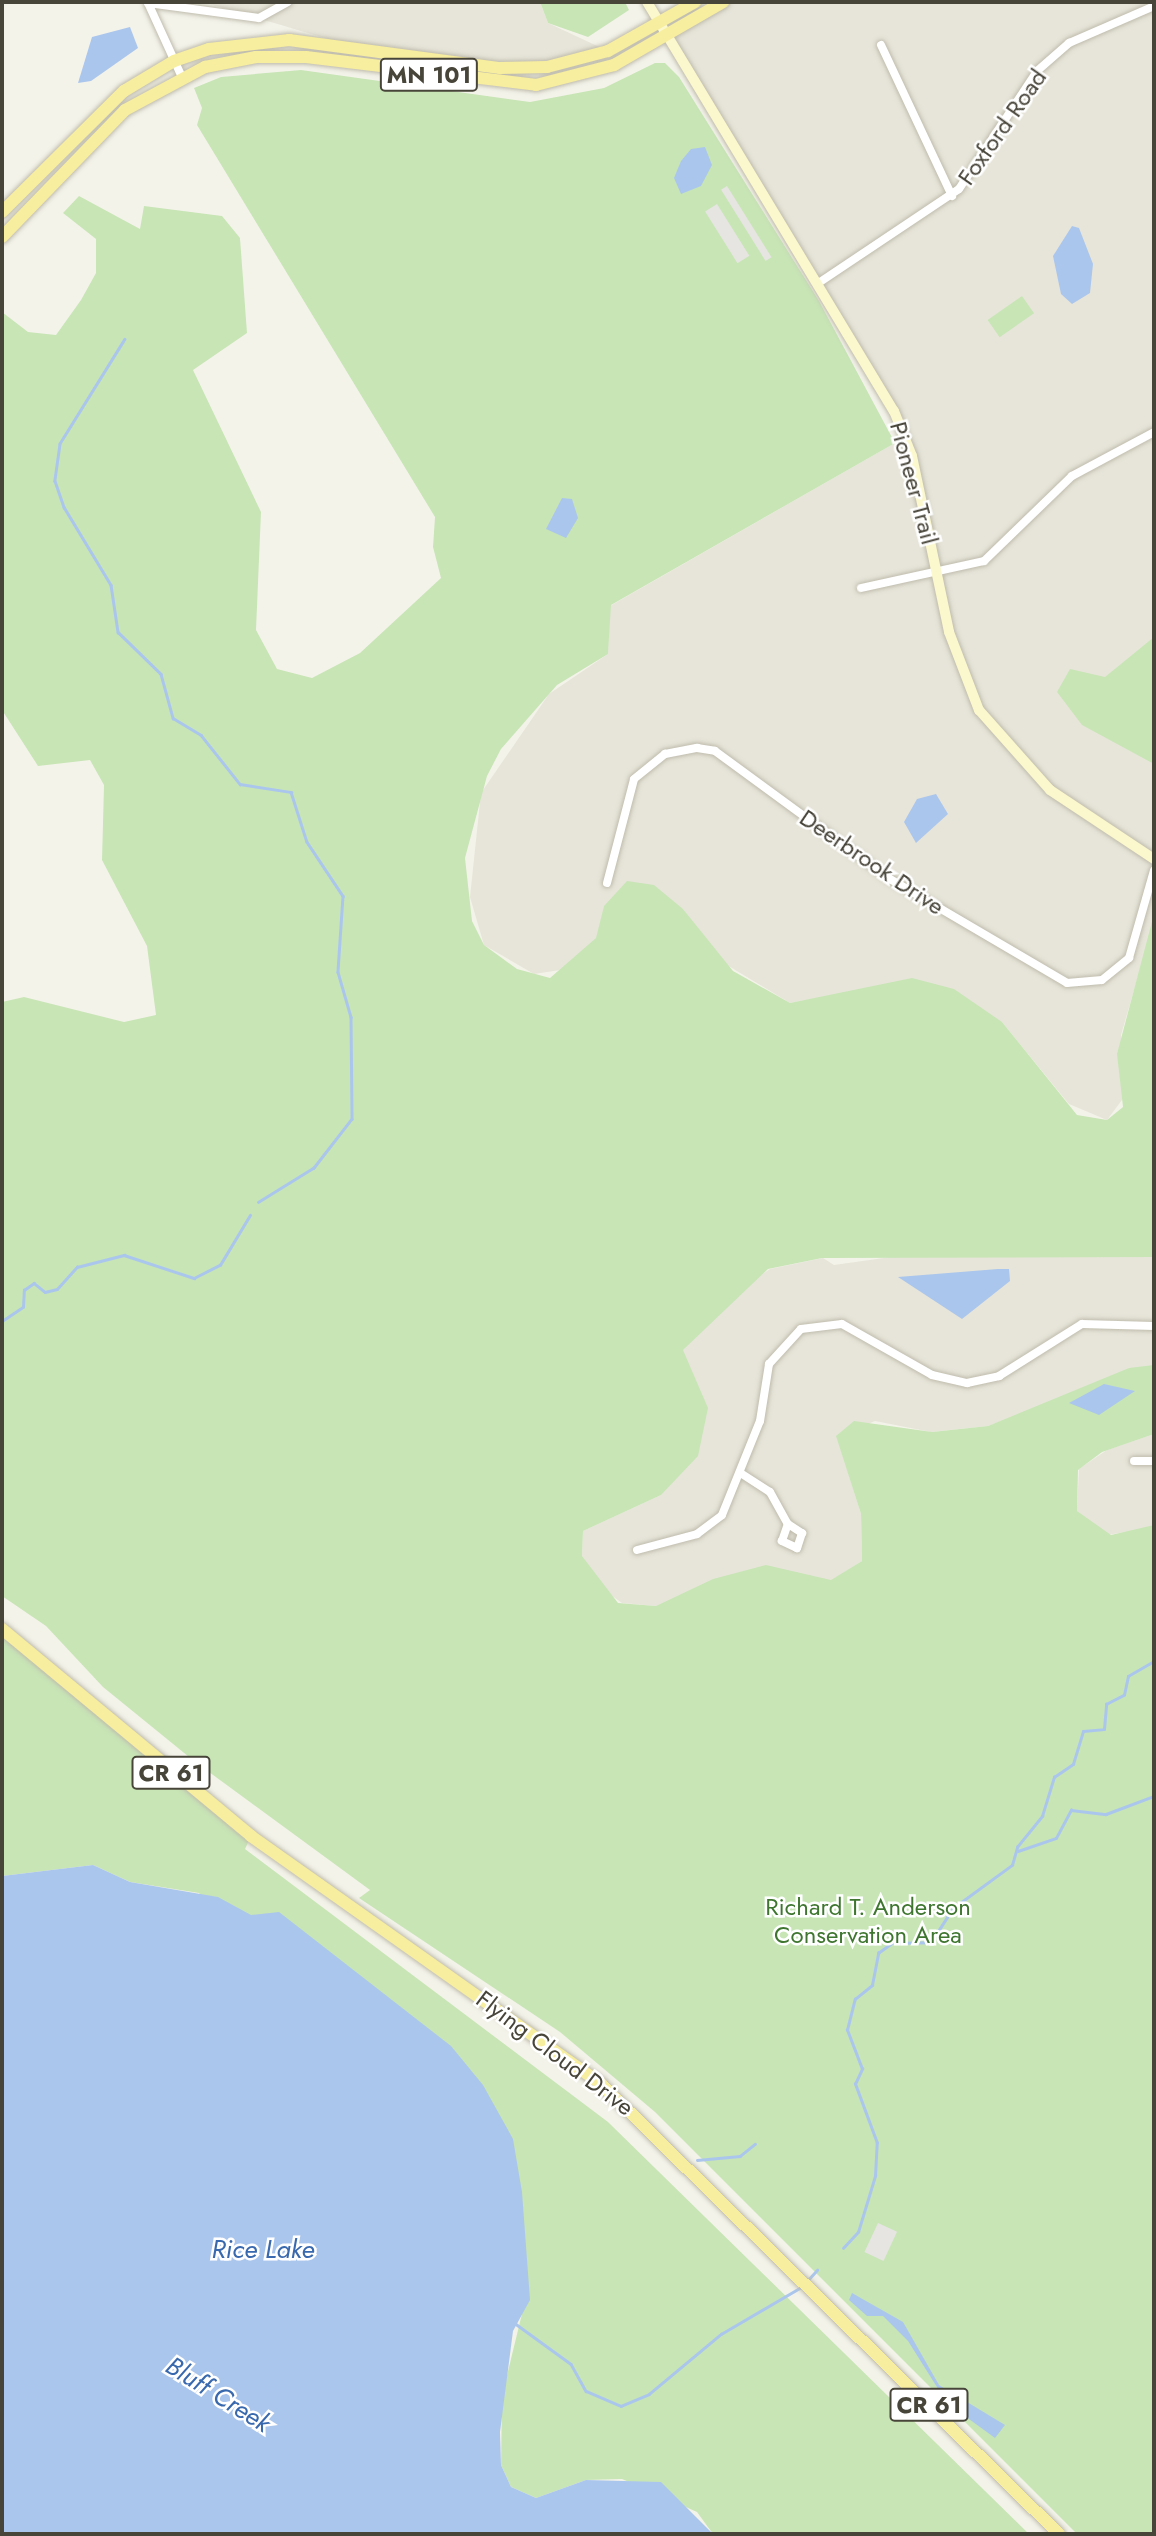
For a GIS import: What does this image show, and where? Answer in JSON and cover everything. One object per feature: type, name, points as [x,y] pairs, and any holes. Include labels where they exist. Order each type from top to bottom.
[{"type":"main road","name":"Pioneer Trail","points":[[647,2],[820,282],[897,419],[952,645],[979,710],[1050,790],[1154,859]]},
{"type":"main road","points":[[661,23],[695,2]]},
{"type":"main road","name":"MN 101","points":[[2,237],[116,118],[181,75],[232,60],[292,56],[536,85],[600,70],[670,36],[723,2]]},
{"type":"main road","name":"MN 101","points":[[2,212],[108,104],[174,61],[216,47],[279,40],[531,68],[596,55],[661,23]]},
{"type":"main road","name":"Flying Cloud Drive","points":[[2,1629],[242,1829],[601,2084],[1059,2534]]},
{"type":"street","points":[[181,75],[148,3],[259,19],[288,2]]},
{"type":"street","name":"Foxford Road","points":[[820,282],[952,196],[1037,71],[1096,26],[1154,6]]},
{"type":"street","points":[[881,44],[952,196]]},
{"type":"street","points":[[862,588],[937,576],[984,561],[1016,537],[1072,476],[1154,432]]},
{"type":"street","name":"Deerbrook Drive","points":[[607,883],[634,779],[666,754],[697,748],[715,751],[744,769],[890,879],[1067,983],[1102,980],[1129,958],[1154,870]]},
{"type":"street","points":[[637,1550],[709,1526],[722,1515],[742,1474],[769,1364],[789,1337],[814,1324],[856,1329],[932,1375],[967,1383],[999,1376],[1082,1324],[1154,1326]]},
{"type":"street","points":[[1134,1461],[1154,1461]]},
{"type":"street","points":[[742,1474],[770,1492],[788,1524]]},
{"type":"shaded area","points":[[203,2],[540,2],[548,23],[608,51],[507,69],[365,50]]},
{"type":"shaded area","points":[[723,2],[1154,2],[1154,921],[1121,1035],[1122,1100],[1107,1120],[1069,1104],[1002,1022],[869,989],[790,1003],[722,962],[683,909],[560,970],[534,974],[484,945],[470,897],[481,793],[549,694],[608,654],[610,606],[895,443],[901,428],[670,36]]},
{"type":"shaded area","points":[[727,186],[772,257],[766,261],[721,190]]},
{"type":"shaded area","points":[[717,204],[749,256],[737,263],[705,211]]},
{"type":"shaded area","points":[[1094,1254],[1154,1257],[1154,1365],[988,1426],[931,1432],[875,1421],[837,1437],[861,1514],[862,1561],[831,1581],[656,1606],[622,1603],[604,1590],[582,1556],[583,1531],[661,1495],[683,1350],[739,1290],[770,1269],[823,1258],[834,1265],[891,1257]]},
{"type":"shaded area","points":[[1154,1434],[1154,1528],[1106,1535],[1077,1511],[1079,1469],[1107,1450]]},
{"type":"shaded area","points":[[878,2223],[897,2232],[884,2261],[864,2252]]},
{"type":"green space","points":[[540,2],[625,2],[629,10],[588,37],[548,23]]},
{"type":"green space","name":"Richard T. Anderson Conservation Area","points":[[655,63],[665,63],[679,77],[819,301],[895,443],[611,605],[608,654],[557,685],[501,749],[487,776],[465,858],[472,921],[484,945],[517,969],[550,978],[596,938],[604,906],[627,881],[654,885],[683,909],[733,971],[790,1003],[912,978],[954,989],[1002,1022],[1077,1115],[1107,1120],[1123,1107],[1117,1054],[1154,914],[1154,1257],[822,1258],[768,1269],[683,1350],[708,1408],[698,1456],[661,1495],[583,1531],[582,1556],[618,1603],[656,1606],[713,1579],[766,1565],[831,1580],[862,1561],[861,1514],[836,1436],[854,1421],[932,1432],[988,1426],[1129,1368],[1154,1365],[1154,1434],[1102,1452],[1078,1470],[1077,1511],[1111,1535],[1154,1525],[1154,2534],[1077,2534],[655,2112],[560,2032],[359,1898],[370,1890],[194,1761],[103,1687],[46,1626],[2,1596],[2,1002],[24,997],[124,1022],[156,1015],[147,946],[102,860],[104,785],[90,760],[38,766],[2,710],[2,312],[28,332],[56,335],[81,300],[96,273],[96,239],[63,213],[79,196],[140,229],[144,206],[222,216],[240,238],[247,333],[193,370],[261,512],[256,630],[277,669],[312,678],[360,653],[441,578],[433,547],[435,517],[197,125],[202,108],[194,88],[221,77],[301,70],[530,102],[604,88]]},
{"type":"green space","points":[[1022,296],[1034,313],[1000,337],[988,320]]},
{"type":"green space","points":[[1154,637],[1154,764],[1082,725],[1057,692],[1070,669],[1105,677]]},
{"type":"green space","points":[[2,1628],[251,1836],[245,1849],[608,2122],[1029,2534],[713,2534],[697,2512],[622,2479],[586,2480],[536,2498],[511,2487],[501,2465],[502,2396],[528,2289],[199,1893],[130,1882],[93,1865],[2,1876]]},
{"type":"water","points":[[130,27],[138,48],[91,81],[78,83],[92,37]]},
{"type":"water","points":[[705,147],[712,165],[701,186],[681,194],[674,178],[681,161],[691,149]]},
{"type":"water","points":[[1072,226],[1079,228],[1093,264],[1090,293],[1072,304],[1061,294],[1053,256]]},
{"type":"water","points":[[562,498],[572,499],[578,518],[566,538],[546,529]]},
{"type":"water","points":[[936,794],[948,814],[916,843],[904,822],[917,799]]},
{"type":"water","points":[[1009,1269],[1010,1281],[962,1319],[898,1277]]},
{"type":"water","points":[[1104,1384],[1135,1391],[1099,1415],[1069,1403]]},
{"type":"water","name":"Rice Lake","points":[[93,1865],[130,1882],[218,1897],[251,1915],[279,1912],[451,2046],[483,2085],[513,2139],[522,2192],[530,2300],[513,2331],[500,2432],[501,2465],[511,2487],[536,2498],[586,2480],[661,2482],[713,2534],[2,2534],[2,1876]]},
{"type":"water","points":[[852,2293],[903,2322],[939,2385],[1005,2425],[995,2438],[947,2403],[908,2341],[883,2316],[867,2316],[849,2300]]},
{"type":"waterway","points":[[125,339],[60,444],[55,481],[64,507],[111,585],[118,632],[161,674],[173,718],[201,735],[240,784],[291,792],[307,842],[343,896],[338,972],[351,1017],[352,1119],[314,1168],[259,1202]]},
{"type":"waterway","points":[[2,1321],[23,1307],[24,1290],[34,1283],[45,1292],[57,1289],[77,1267],[124,1255],[194,1278],[220,1265],[250,1215]]},
{"type":"waterway","points":[[843,2248],[858,2232],[875,2176],[877,2143],[855,2084],[862,2069],[847,2030],[855,1999],[872,1985],[878,1953],[892,1943],[931,1942],[953,1908],[1012,1865],[1017,1847],[1042,1816],[1054,1777],[1073,1764],[1083,1731],[1104,1729],[1106,1704],[1124,1695],[1128,1676],[1154,1661]]},
{"type":"waterway","points":[[1018,1851],[1056,1838],[1071,1810],[1106,1814],[1154,1796]]},
{"type":"waterway","points":[[697,2160],[740,2156],[755,2144]]},
{"type":"waterway","points":[[807,2281],[817,2270]]},
{"type":"waterway","points":[[516,2324],[571,2364],[586,2391],[621,2406],[649,2394],[721,2334],[803,2286]]},
{"type":"water label","name":"Bluff Creek","points":[[218,2395]]}]
